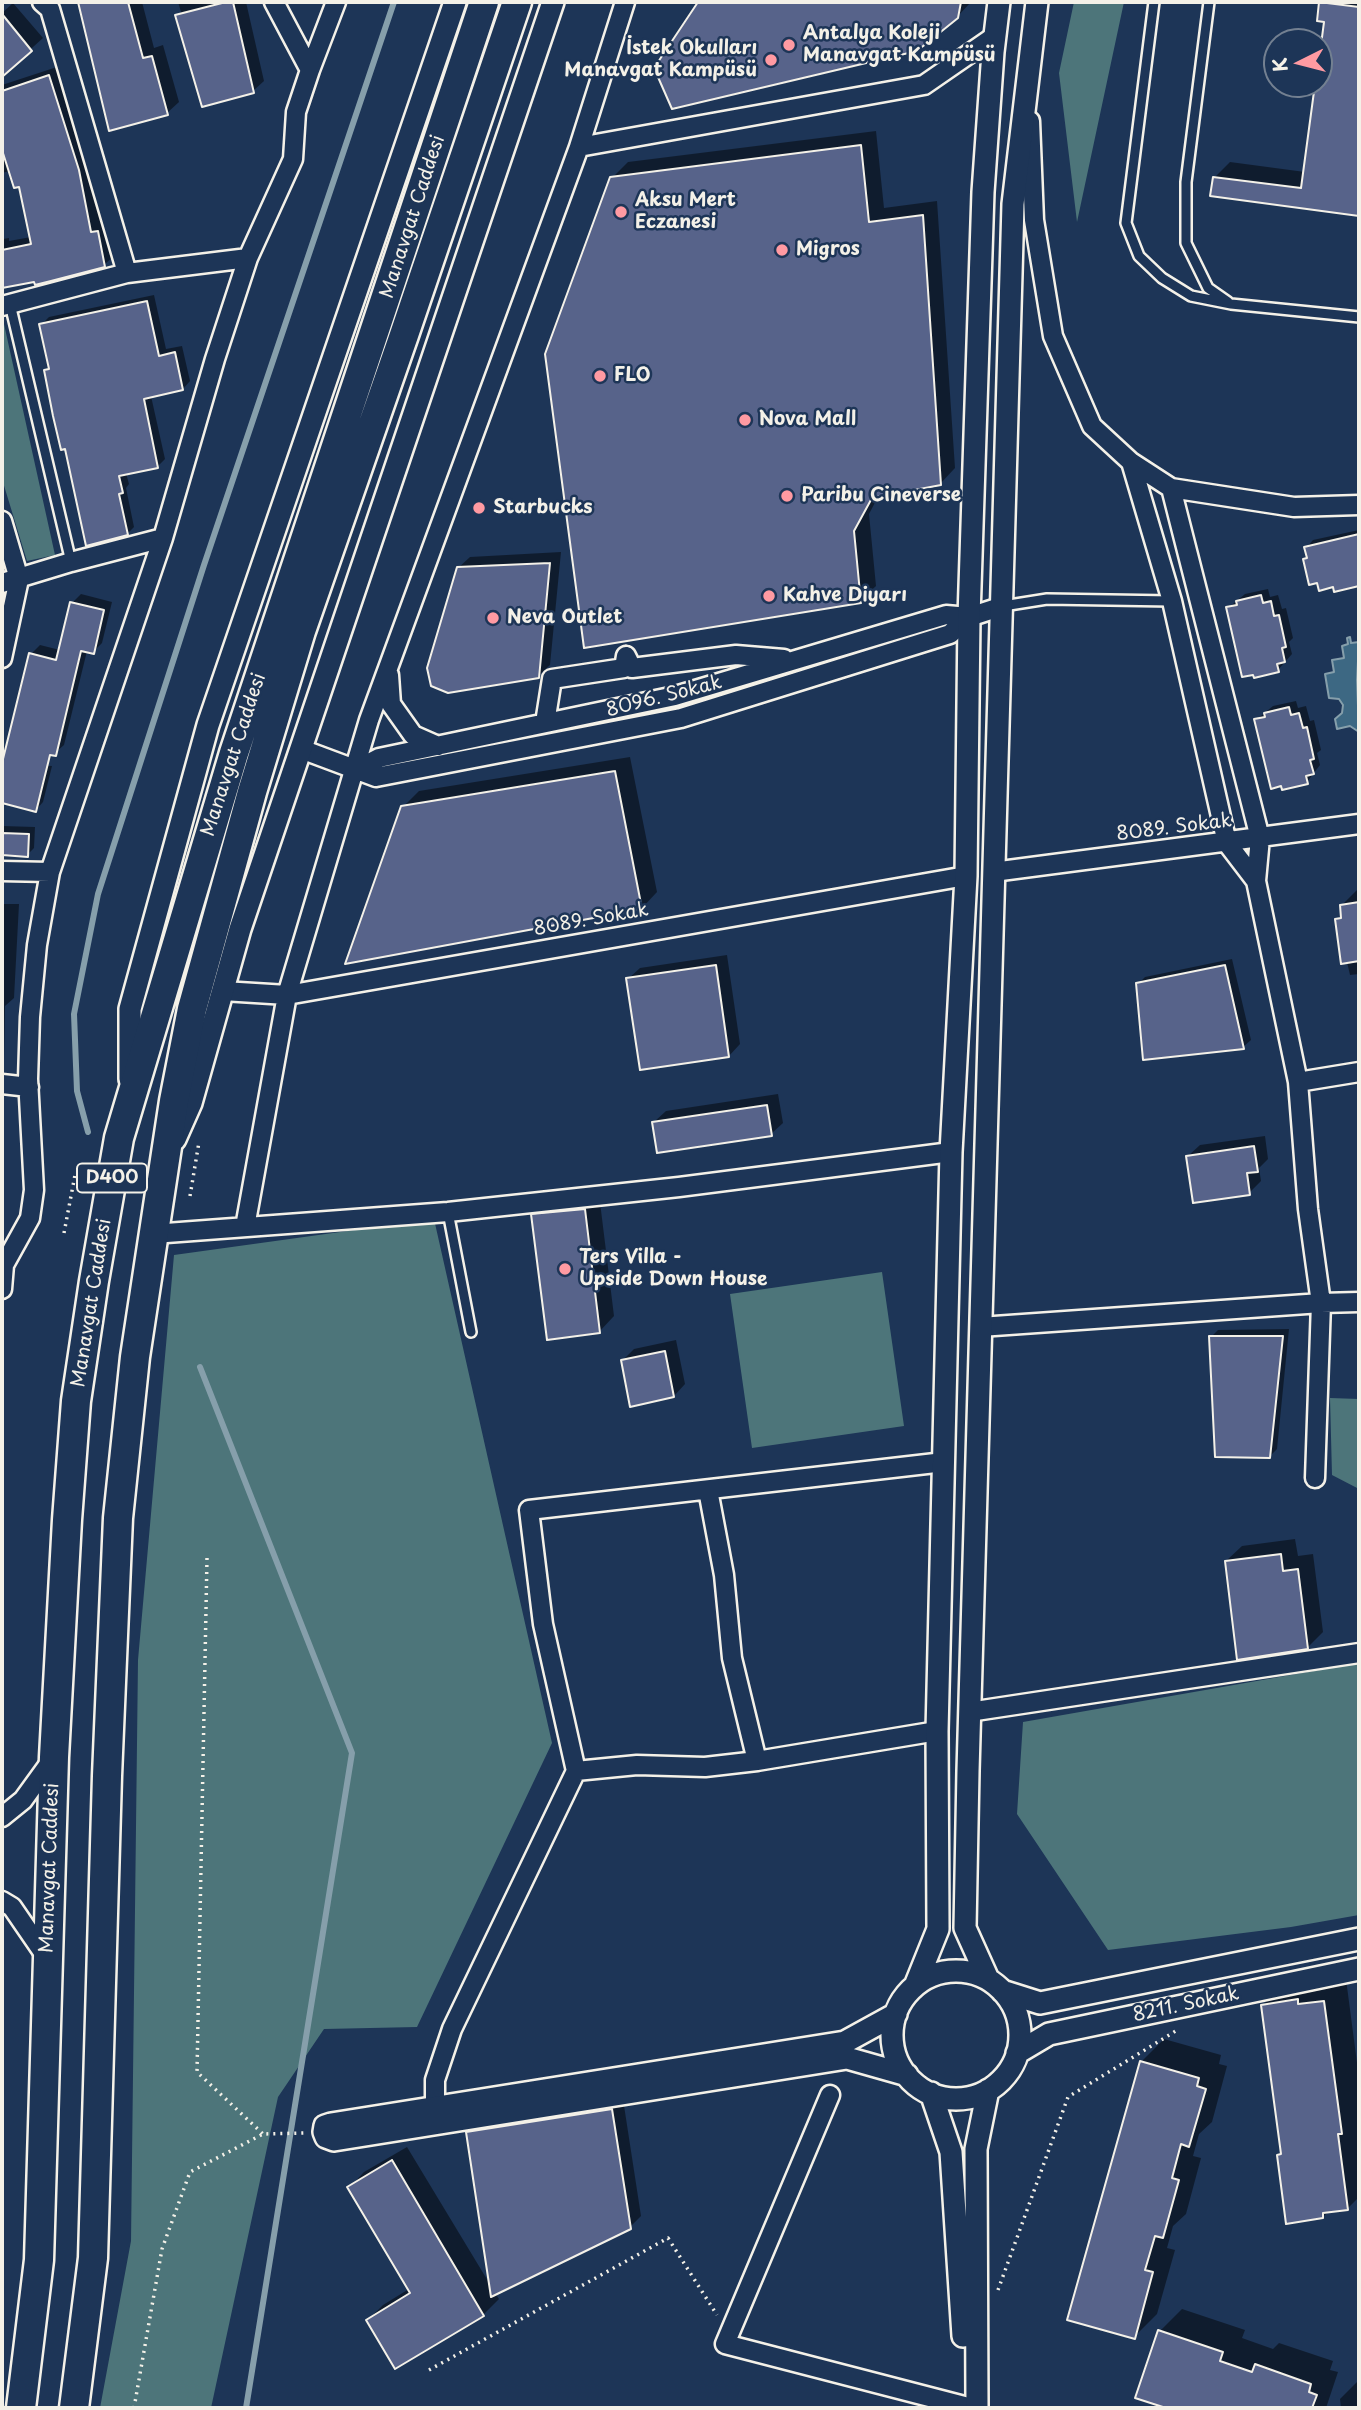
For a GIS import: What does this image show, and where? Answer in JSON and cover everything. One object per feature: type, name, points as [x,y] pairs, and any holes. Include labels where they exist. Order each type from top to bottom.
[{"type":"highway","name":"Manavgat Caddesi","points":[[21,2408],[39,2260],[54,1757],[76,1401],[119,1138],[234,753],[484,2]]},
{"type":"highway","name":"Manavgat Caddesi","points":[[74,2408],[93,2258],[107,1776],[118,1518],[135,1357],[164,1163],[192,1009],[301,631],[517,2]]},
{"type":"street","points":[[42,2],[50,9],[127,274]]},
{"type":"street","points":[[274,2],[310,70]]},
{"type":"street","points":[[2,1289],[3,1265],[30,1218],[34,1190],[29,1087],[30,1017],[37,945],[50,872],[163,538],[215,359],[248,258],[293,159],[296,112],[336,2]]},
{"type":"street","points":[[130,1097],[130,1009],[208,725],[455,2]]},
{"type":"street","points":[[164,1163],[191,1103],[240,929],[553,2]]},
{"type":"street","points":[[245,1227],[287,995],[356,769],[388,667],[579,147],[625,2]]},
{"type":"street","points":[[915,1986],[938,1929],[937,1731],[951,1152],[965,876],[969,617],[983,192],[999,2]]},
{"type":"street","points":[[1037,2],[1013,204],[965,1928],[995,1985],[1040,2003],[1359,1939]]},
{"type":"street","points":[[579,147],[924,85],[995,36]]},
{"type":"street","points":[[1028,71],[1034,220],[1053,335],[1092,426],[1130,462],[1171,488],[1294,508],[1359,505]]},
{"type":"street","points":[[6,305],[127,274],[248,258]]},
{"type":"street","points":[[1130,462],[1172,601],[1227,843],[1255,881]]},
{"type":"street","points":[[1171,488],[1260,838],[1255,881],[1298,1082],[1308,1209],[1321,1303],[1315,1478]]},
{"type":"street","points":[[2,521],[10,581],[2,658]]},
{"type":"street","points":[[10,581],[163,538]]},
{"type":"street","name":"8096. Sokak","points":[[356,769],[379,758],[675,696],[946,615],[969,617],[1003,606]]},
{"type":"street","name":"8096. Sokak","points":[[301,749],[376,777],[681,718],[950,634],[969,617]]},
{"type":"street","points":[[545,723],[552,679],[624,668],[626,656],[632,668],[736,655],[794,660]]},
{"type":"street","points":[[388,667],[391,704],[413,735],[438,746]]},
{"type":"street","name":"8089. Sokak","points":[[993,872],[1359,824]]},
{"type":"street","points":[[2,871],[50,872]]},
{"type":"street","name":"8089. Sokak","points":[[223,991],[287,995],[965,876]]},
{"type":"street","points":[[1298,1082],[1359,1072]]},
{"type":"street","points":[[2,1084],[29,1087]]},
{"type":"street","points":[[153,1234],[448,1212],[679,1187],[951,1152]]},
{"type":"street","points":[[981,1327],[1359,1302]]},
{"type":"street","points":[[435,2107],[435,2080],[452,2029],[576,1771],[543,1624],[529,1510],[944,1462]]},
{"type":"street","points":[[708,1490],[724,1575],[732,1658],[757,1761]]},
{"type":"street","points":[[970,1712],[1359,1653]]},
{"type":"street","points":[[576,1771],[637,1765],[705,1767],[937,1731]]},
{"type":"street","points":[[2,1817],[23,1800],[54,1757]]},
{"type":"street","points":[[2,1901],[12,1907],[47,1958]]},
{"type":"street","name":"8211. Sokak","points":[[1017,2053],[1049,2034],[1359,1969]]},
{"type":"street","points":[[960,1970],[979,1974],[995,1985],[1010,1999],[1019,2020],[1020,2042],[1017,2053],[1014,2063],[1001,2081],[983,2094],[961,2099],[939,2097],[919,2087],[907,2075],[894,2051],[892,2031],[896,2014],[906,1994],[921,1980],[940,1972],[960,1970]]},
{"type":"street","points":[[896,2014],[845,2042],[331,2123],[325,2126],[324,2132],[326,2137],[334,2140],[847,2058],[907,2075]]},
{"type":"street","points":[[970,2408],[975,2149],[988,2090]]},
{"type":"street","points":[[931,2093],[951,2152],[970,2408]]},
{"type":"street","points":[[830,2095],[725,2344],[970,2408]]},
{"type":"lane","points":[[1154,2],[1126,223],[1139,256],[1162,278],[1191,296],[1231,304],[1359,317]]},
{"type":"lane","points":[[1209,2],[1186,182],[1186,243],[1208,288],[1231,304]]},
{"type":"lane","points":[[6,305],[71,562]]},
{"type":"lane","points":[[1003,606],[1047,598],[1172,601]]},
{"type":"lane","points":[[448,1212],[471,1332]]},
{"type":"path","points":[[190,1196],[199,1142]]},
{"type":"path","points":[[64,1233],[75,1175]]},
{"type":"path","points":[[207,1558],[197,2072],[263,2134]]},
{"type":"path","points":[[995,2299],[1068,2097],[1187,2024]]},
{"type":"path","points":[[134,2408],[162,2249],[190,2172],[263,2134],[324,2132]]},
{"type":"path","points":[[429,2371],[668,2238],[729,2335]]},
{"type":"green space","points":[[1074,2],[1124,2],[1077,222],[1059,73]]},
{"type":"green space","points":[[2,315],[55,555],[27,561],[2,479]]},
{"type":"green space","points":[[434,1219],[552,1743],[417,2027],[324,2029],[278,2097],[211,2408],[100,2408],[131,2241],[138,1660],[174,1255]]},
{"type":"green space","points":[[882,1272],[904,1426],[752,1448],[730,1294]]},
{"type":"green space","points":[[1330,1398],[1359,1399],[1359,1489],[1332,1475]]},
{"type":"green space","points":[[1359,1663],[1359,1915],[1291,1927],[1108,1950],[1017,1814],[1023,1722]]},
{"type":"water","points":[[1350,637],[1351,643],[1359,642],[1359,732],[1350,726],[1337,729],[1335,719],[1342,713],[1343,705],[1339,699],[1329,698],[1325,674],[1334,672],[1332,660],[1344,658],[1342,646],[1348,644],[1347,638]]},
{"type":"building","points":[[78,2],[128,2],[143,58],[152,56],[168,115],[109,131]]},
{"type":"building","points":[[233,2],[254,93],[202,107],[175,15]]},
{"type":"building","name":"Antalya Koleji Manavgat Kampüsü","points":[[698,2],[961,2],[958,18],[917,51],[672,109],[654,68]]},
{"type":"building","points":[[1319,2],[1359,7],[1359,216],[1210,196],[1213,177],[1301,188],[1313,98],[1333,98],[1333,28],[1323,28],[1324,22],[1317,21]]},
{"type":"building","points":[[2,14],[32,51],[2,77]]},
{"type":"building","points":[[49,75],[79,170],[91,232],[98,231],[105,267],[35,285],[34,282],[2,288],[2,250],[31,244],[19,187],[14,188],[2,150],[2,91]]},
{"type":"building","name":"Nova Mall","points":[[861,145],[869,222],[923,215],[941,485],[872,498],[854,531],[861,603],[584,648],[545,354],[610,177]]},
{"type":"building","points":[[147,301],[159,356],[175,352],[183,390],[144,399],[158,468],[119,476],[123,493],[119,494],[128,535],[86,546],[65,449],[61,450],[53,416],[44,370],[49,369],[39,324]]},
{"type":"building","points":[[1359,534],[1359,586],[1334,592],[1333,587],[1319,591],[1317,583],[1309,585],[1303,559],[1307,558],[1304,547]]},
{"type":"building","name":"Neva Outlet","points":[[550,563],[539,678],[448,693],[431,686],[427,668],[457,567]]},
{"type":"building","points":[[1261,595],[1263,603],[1271,601],[1274,616],[1279,615],[1286,647],[1282,648],[1285,662],[1277,664],[1279,672],[1254,678],[1253,675],[1242,677],[1226,607],[1237,605],[1236,601]]},
{"type":"building","points":[[70,602],[104,610],[94,654],[81,651],[56,756],[50,755],[36,812],[2,803],[2,763],[29,653],[56,660]]},
{"type":"building","points":[[1289,707],[1291,715],[1299,713],[1303,728],[1307,727],[1314,759],[1310,760],[1314,774],[1306,776],[1308,784],[1282,790],[1281,786],[1271,789],[1254,719],[1265,717],[1264,713]]},
{"type":"building","points":[[615,771],[642,909],[345,964],[401,806]]},
{"type":"building","points":[[2,833],[29,834],[28,857],[2,855]]},
{"type":"building","points":[[1359,902],[1359,961],[1341,964],[1335,919],[1341,918],[1340,905]]},
{"type":"building","points":[[716,965],[729,1057],[640,1070],[626,978]]},
{"type":"building","points":[[1225,965],[1244,1049],[1143,1060],[1136,983]]},
{"type":"building","points":[[767,1105],[772,1136],[657,1153],[652,1122]]},
{"type":"building","points":[[1254,1146],[1258,1172],[1247,1173],[1250,1195],[1193,1203],[1186,1156]]},
{"type":"building","name":"Ters Villa - Upside Down House","points":[[585,1209],[600,1333],[547,1340],[531,1214]]},
{"type":"building","points":[[1209,1336],[1283,1336],[1270,1458],[1215,1457]]},
{"type":"building","points":[[665,1351],[674,1397],[630,1407],[621,1360]]},
{"type":"building","points":[[1281,1554],[1283,1571],[1298,1569],[1308,1649],[1237,1660],[1225,1561]]},
{"type":"building","points":[[1298,1999],[1298,2004],[1324,2001],[1342,2134],[1338,2134],[1348,2210],[1323,2213],[1323,2218],[1286,2224],[1277,2155],[1281,2154],[1261,2005]]},
{"type":"building","points":[[1140,2061],[1199,2078],[1197,2086],[1206,2089],[1189,2147],[1181,2144],[1172,2178],[1179,2180],[1163,2238],[1155,2236],[1145,2270],[1153,2272],[1135,2339],[1067,2320]]},
{"type":"building","points":[[612,2109],[631,2229],[491,2297],[466,2132]]},
{"type":"building","points":[[392,2160],[484,2316],[395,2369],[366,2320],[410,2293],[347,2187]]},
{"type":"building","points":[[1158,2330],[1223,2352],[1220,2361],[1252,2372],[1255,2364],[1311,2384],[1309,2392],[1317,2395],[1312,2408],[1166,2408],[1135,2398]]},
{"type":"waterway","points":[[88,1132],[77,1091],[74,1014],[98,894],[204,565],[394,2]]},
{"type":"waterway","points":[[200,1367],[352,1753],[246,2408]]},
{"type":"place","name":"Antalya Koleji Manavgat Kampüsü","points":[[789,45]]},
{"type":"place","name":"İstek Okulları Manavgat Kampüsü","points":[[771,60]]},
{"type":"place","name":"Aksu Mert Eczanesi","points":[[621,212]]},
{"type":"place","name":"Migros","points":[[782,250]]},
{"type":"place","name":"FLO","points":[[600,376]]},
{"type":"place","name":"Nova Mall","points":[[745,420]]},
{"type":"place","name":"Paribu Cineverse","points":[[787,496]]},
{"type":"place","name":"Starbucks","points":[[479,508]]},
{"type":"place","name":"Kahve Diyarı","points":[[769,596]]},
{"type":"place","name":"Neva Outlet","points":[[493,618]]},
{"type":"place","name":"Ters Villa - Upside Down House","points":[[565,1269]]}]
